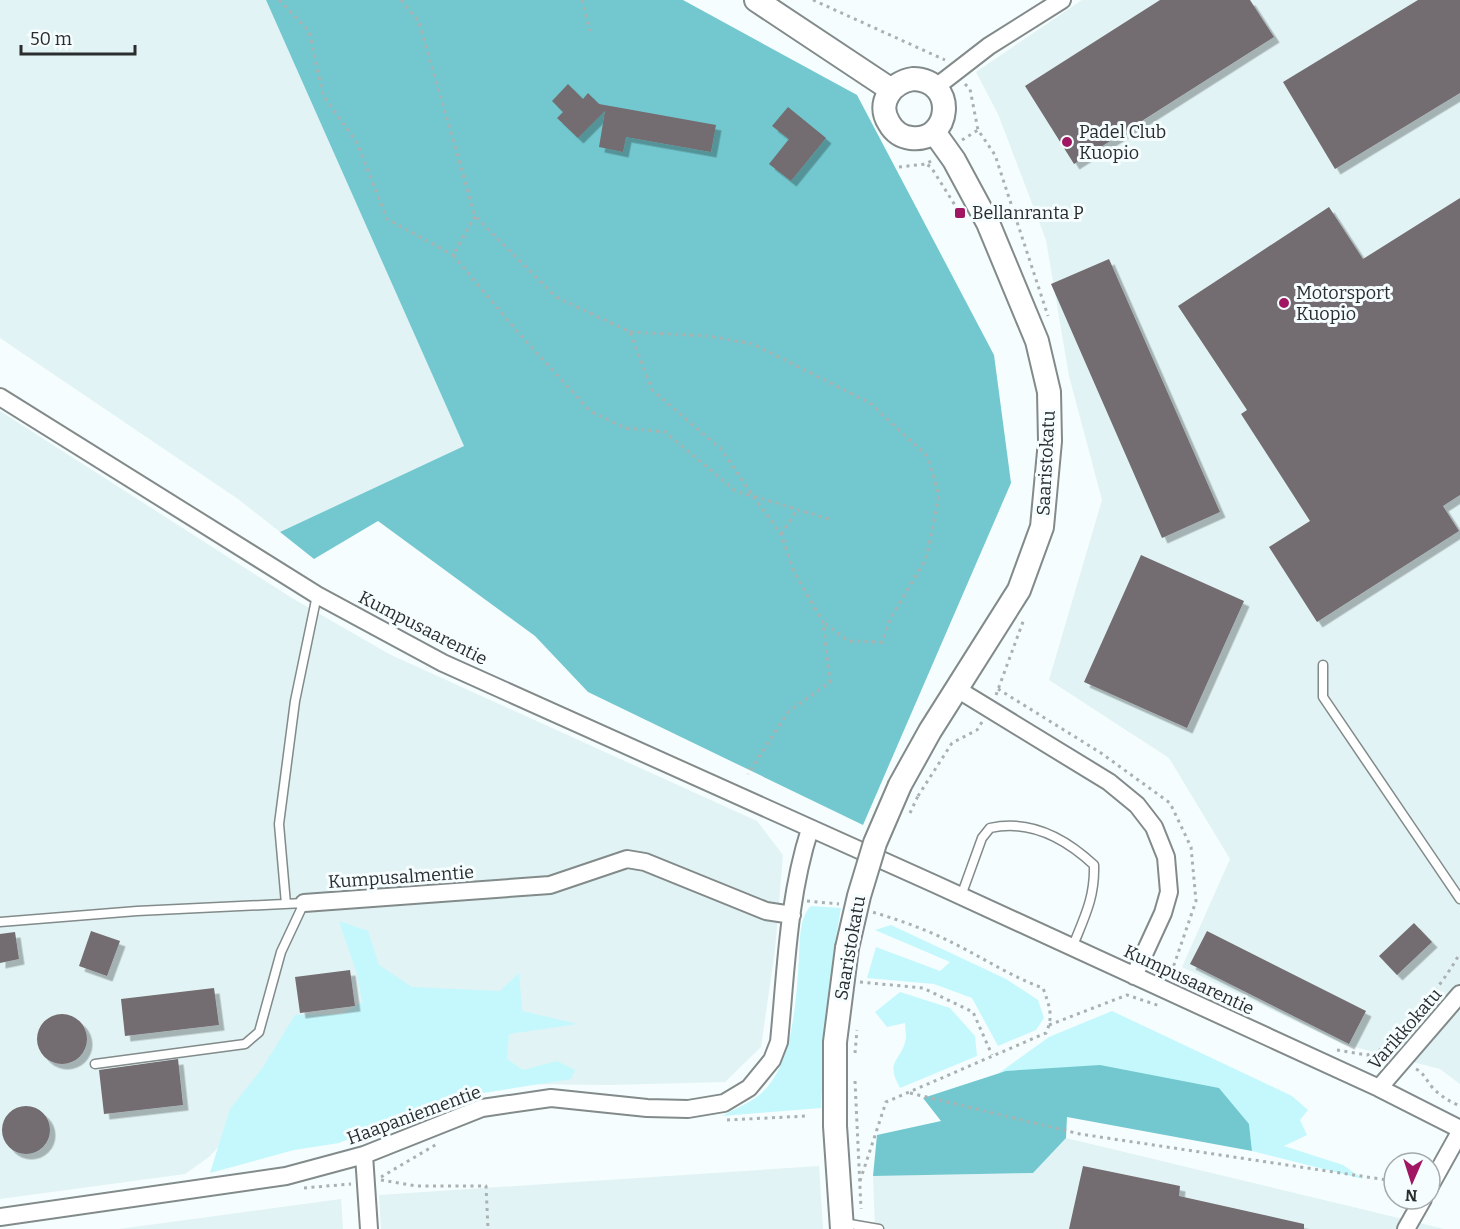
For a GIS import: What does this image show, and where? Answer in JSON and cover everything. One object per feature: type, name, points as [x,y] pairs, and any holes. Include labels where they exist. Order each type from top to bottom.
[{"type":"main road","points":[[756,0],[890,89]]},
{"type":"main road","points":[[913,79],[928,82],[936,87],[943,99],[944,109],[942,122],[934,132],[917,139],[897,133],[888,123],[885,114],[885,102],[890,89],[904,80],[913,79]]},
{"type":"main road","name":"Saaristokatu","points":[[848,1226],[835,1126],[835,1042],[847,948],[859,896],[875,843],[909,790],[957,689],[1019,590],[1042,527],[1050,441],[1049,392],[1037,340],[988,223],[954,160],[934,132]]},
{"type":"street","points":[[936,87],[989,46],[1062,0]]},
{"type":"street","name":"Kumpusaarentie","points":[[0,397],[316,595],[443,663],[962,896],[1379,1088],[1460,1131]]},
{"type":"street","points":[[957,689],[1109,782],[1137,805],[1154,827],[1167,857],[1169,892],[1163,913],[1134,976]]},
{"type":"street","name":"Haapaniementie","points":[[0,1217],[286,1176],[364,1155],[482,1108],[551,1098],[647,1108],[688,1109],[724,1103],[749,1088],[772,1059],[778,1042],[793,908],[802,854],[810,829]]},
{"type":"street","name":"Kumpusalmentie","points":[[303,903],[550,885],[627,858],[645,862],[766,911],[793,908]]},
{"type":"street","name":"Varikkokatu","points":[[1379,1088],[1460,994]]},
{"type":"street","points":[[1442,1164],[1460,1131]]},
{"type":"street","points":[[364,1155],[371,1180],[369,1229]]},
{"type":"street","points":[[1406,1229],[1416,1211]]},
{"type":"lane","points":[[286,904],[279,824],[295,701],[316,595]]},
{"type":"lane","points":[[1323,665],[1323,697],[1460,899]]},
{"type":"lane","points":[[962,896],[982,838],[990,828],[1007,824],[1032,828],[1057,838],[1094,865],[1095,886],[1072,948]]},
{"type":"lane","points":[[0,922],[137,910],[303,903],[281,952],[259,1032],[245,1044],[95,1064]]},
{"type":"lane","points":[[848,1226],[879,1229]]},
{"type":"path","points":[[279,0],[309,31],[323,94],[357,143],[387,219],[453,255],[515,329],[590,411],[625,428],[665,432],[737,492],[832,520]]},
{"type":"path","points":[[401,0],[419,22],[475,216],[556,297],[630,332],[708,336],[753,344],[870,403],[927,456],[939,495],[926,559],[891,617],[882,642],[848,641],[822,622]]},
{"type":"path","points":[[582,0],[590,31]]},
{"type":"path","points":[[813,0],[944,59]]},
{"type":"path","points":[[970,89],[978,130],[995,155],[1051,324]]},
{"type":"path","points":[[899,167],[926,164]]},
{"type":"path","points":[[453,255],[475,216]]},
{"type":"path","points":[[630,332],[652,390],[722,449],[781,534],[794,572],[822,622],[830,682],[788,712],[748,774]]},
{"type":"path","points":[[781,534],[798,509]]},
{"type":"path","points":[[909,790],[952,743],[977,730],[998,689],[1027,610]]},
{"type":"path","points":[[793,908],[832,902],[843,905]]},
{"type":"path","points":[[848,1226],[886,1102],[1046,1033],[1051,1012],[1043,988],[1025,982],[952,943],[887,916],[865,910]]},
{"type":"path","points":[[1379,1051],[1414,1016],[1445,979],[1460,953]]},
{"type":"path","points":[[861,972],[860,982],[923,988],[973,1012],[992,1055]]},
{"type":"path","points":[[855,1053],[857,1030]]},
{"type":"path","points":[[855,1077],[860,1181]]},
{"type":"path","points":[[908,1093],[1080,1134],[1382,1179]]},
{"type":"path","points":[[717,1120],[807,1116]]},
{"type":"path","points":[[371,1180],[439,1143]]},
{"type":"path","points":[[299,1189],[371,1180],[416,1186],[486,1186],[488,1229]]},
{"type":"shaded area","points":[[0,0],[266,0],[464,446],[280,532],[238,499],[0,338]]},
{"type":"shaded area","points":[[266,0],[683,0],[857,95],[994,355],[1011,483],[863,825],[588,692],[535,636],[378,521],[314,559],[280,532],[464,446]]},
{"type":"shaded area","points":[[1082,0],[1460,0],[1460,1084],[1440,1069],[1343,1044],[1182,967],[1230,859],[1169,758],[1049,680],[1102,500],[1069,376],[1046,240],[998,114],[976,72]]},
{"type":"shaded area","points":[[0,411],[292,598],[389,654],[757,821],[783,855],[775,950],[761,1047],[725,1082],[610,1085],[500,1084],[355,1133],[239,1125],[209,1157],[185,1174],[0,1199]]},
{"type":"shaded area","points":[[811,906],[841,908],[826,1014],[821,1108],[722,1116],[758,1096],[770,1084],[779,1068],[791,1032],[802,923]]},
{"type":"shaded area","points":[[339,921],[368,931],[379,965],[412,987],[500,991],[519,973],[522,1011],[578,1024],[509,1034],[507,1059],[523,1070],[557,1061],[575,1070],[571,1079],[446,1099],[339,1143],[294,1150],[210,1173],[230,1109],[263,1067],[295,1015],[342,1014],[362,1002],[357,974]]},
{"type":"shaded area","points":[[891,925],[1006,979],[1038,1000],[1044,1018],[1036,1030],[998,1046],[972,998],[934,984],[867,978],[876,947],[940,971],[950,962],[875,930]]},
{"type":"shaded area","points":[[900,992],[950,1008],[975,1036],[977,1056],[900,1088],[894,1066],[904,1046],[905,1023],[887,1027],[875,1012]]},
{"type":"shaded area","points":[[1112,1011],[1292,1096],[1308,1110],[1300,1120],[1307,1135],[1284,1146],[1343,1165],[1363,1179],[1252,1151],[1249,1124],[999,1073],[1049,1037]]},
{"type":"shaded area","points":[[1100,1065],[1219,1088],[1249,1124],[1252,1151],[1067,1117],[1066,1138],[1033,1173],[873,1176],[877,1135],[941,1121],[923,1098],[1006,1071]]},
{"type":"shaded area","points":[[1066,1138],[1444,1229],[875,1229],[873,1176],[1032,1173]]},
{"type":"shaded area","points":[[819,1166],[823,1229],[381,1229],[379,1195]]},
{"type":"shaded area","points":[[341,1199],[343,1229],[119,1229]]},
{"type":"building","points":[[1160,0],[1250,0],[1274,37],[1074,164],[1025,86]]},
{"type":"building","points":[[1418,0],[1460,0],[1460,93],[1335,169],[1283,82]]},
{"type":"building","points":[[568,84],[583,99],[588,93],[599,104],[716,125],[711,152],[626,137],[623,152],[599,147],[605,111],[578,138],[557,118],[563,112],[552,101]]},
{"type":"building","points":[[788,107],[826,138],[791,181],[769,164],[789,139],[772,126]]},
{"type":"building","points":[[1460,198],[1460,495],[1443,506],[1459,531],[1317,622],[1269,547],[1310,521],[1241,414],[1247,410],[1178,306],[1329,207],[1363,259]]},
{"type":"building","points":[[1109,259],[1220,512],[1162,538],[1051,284]]},
{"type":"building","points":[[1141,555],[1244,601],[1187,728],[1084,682]]},
{"type":"building","points":[[1414,923],[1432,942],[1397,975],[1379,956]]},
{"type":"building","points":[[91,931],[120,941],[107,976],[79,966]]},
{"type":"building","points":[[1207,931],[1366,1011],[1349,1044],[1190,964]]},
{"type":"building","points":[[15,932],[19,959],[0,963],[0,934]]},
{"type":"building","points":[[350,970],[355,1006],[300,1013],[295,977]]},
{"type":"building","points":[[214,988],[219,1025],[125,1036],[121,999]]},
{"type":"building","points":[[57,1014],[67,1014],[80,1021],[87,1034],[87,1044],[80,1057],[67,1064],[57,1064],[48,1060],[41,1053],[37,1044],[37,1034],[41,1025],[48,1018]]},
{"type":"building","points":[[178,1059],[183,1105],[104,1114],[99,1070]]},
{"type":"building","points":[[26,1106],[43,1113],[50,1130],[43,1147],[26,1154],[9,1147],[2,1130],[9,1113]]},
{"type":"building","points":[[1083,1166],[1180,1186],[1179,1196],[1304,1224],[1304,1229],[1069,1229]]},
{"type":"place","name":"Padel Club Kuopio","points":[[1067,142]]},
{"type":"place","name":"Bellanranta P","points":[[960,213]]},
{"type":"place","name":"Motorsport Kuopio","points":[[1284,303]]}]
